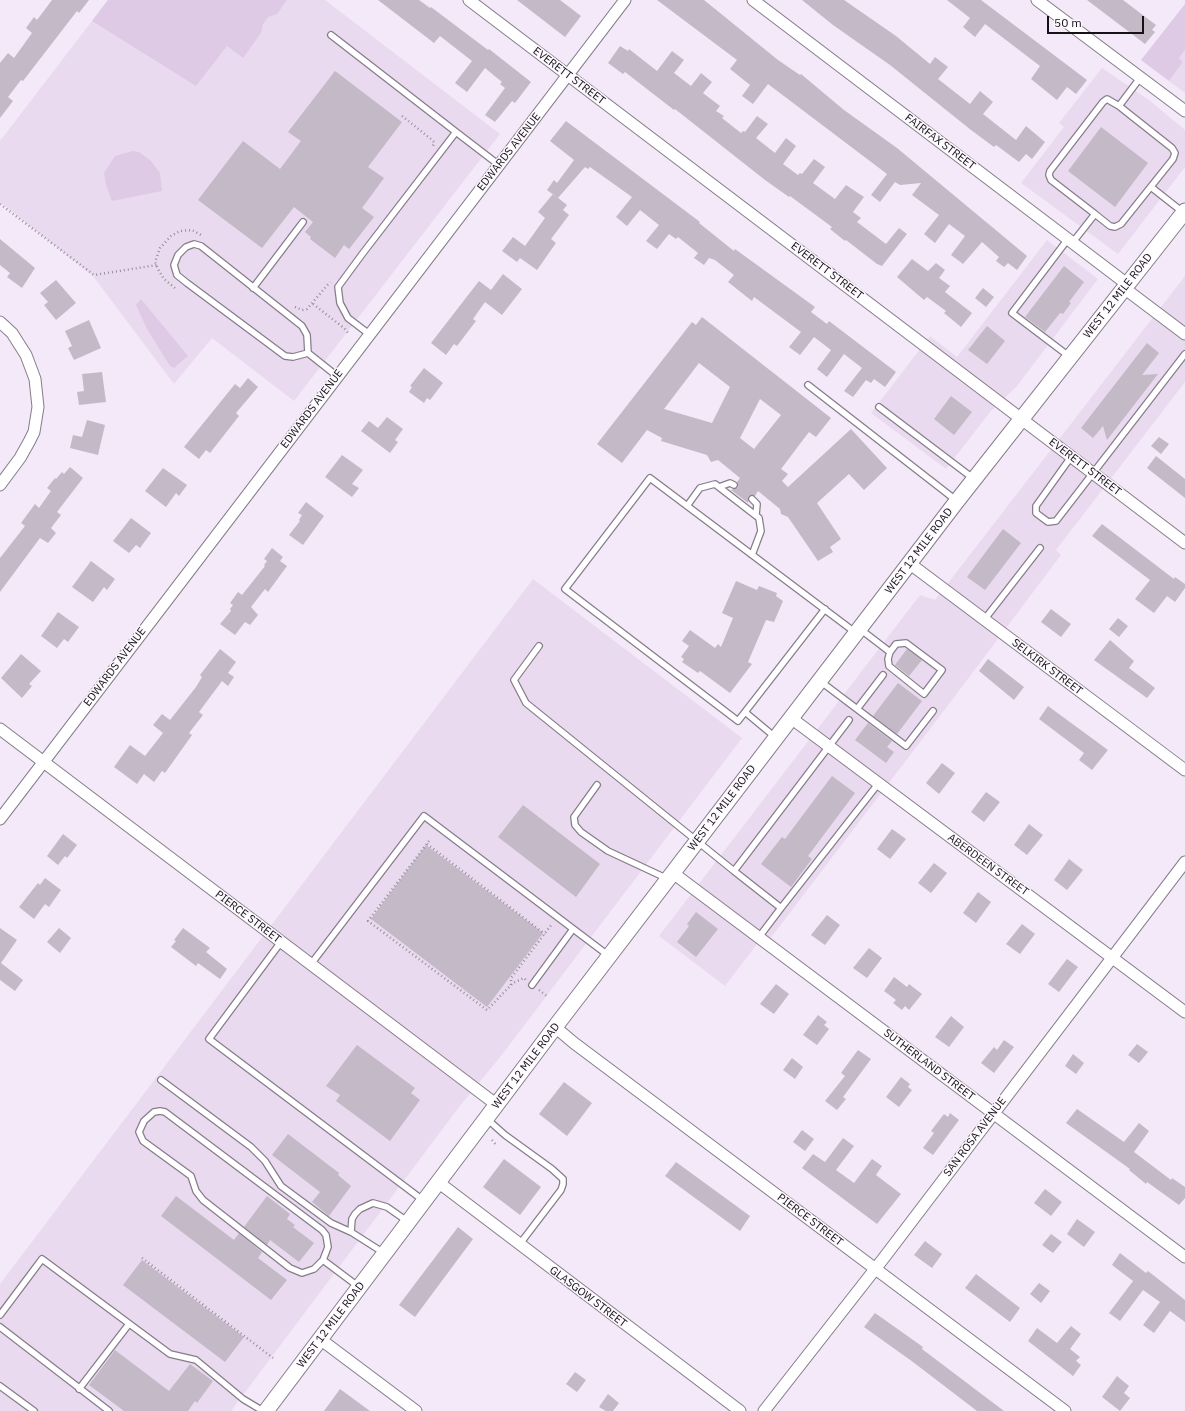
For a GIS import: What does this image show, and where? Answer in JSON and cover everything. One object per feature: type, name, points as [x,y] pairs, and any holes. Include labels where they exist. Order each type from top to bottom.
[{"type":"main road","name":"WEST 12 MILE ROAD","points":[[265,1411],[555,1027],[909,563],[1184,212]]},
{"type":"street","name":"EVERETT STREET","points":[[469,0],[1185,543]]},
{"type":"street","name":"EDWARDS AVENUE","points":[[0,819],[625,0]]},
{"type":"street","name":"FAIRFAX STREET","points":[[753,0],[1071,241],[1185,334]]},
{"type":"street","points":[[1037,0],[1185,111]]},
{"type":"street","points":[[0,322],[22,347],[32,370],[37,387],[38,407],[34,432],[25,450],[0,485]]},
{"type":"street","name":"SELKIRK STREET","points":[[909,563],[1185,770]]},
{"type":"street","name":"ABERDEEN STREET","points":[[791,718],[1185,1012]]},
{"type":"street","name":"PIERCE STREET","points":[[0,729],[496,1105]]},
{"type":"street","name":"SAN ROSA AVENUE","points":[[764,1411],[875,1269],[1185,862]]},
{"type":"street","name":"SUTHERLAND STREET","points":[[671,876],[759,937],[1185,1257]]},
{"type":"street","name":"PIERCE STREET","points":[[555,1027],[574,1043],[1065,1411]]},
{"type":"street","name":"GLASGOW STREET","points":[[438,1182],[519,1245],[740,1411]]},
{"type":"street","points":[[320,1339],[416,1411]]},
{"type":"lane","points":[[331,36],[499,165]]},
{"type":"lane","points":[[1119,106],[1140,78]]},
{"type":"lane","points":[[1107,99],[1119,106],[1172,148],[1175,153],[1173,159],[1151,187],[1121,224],[1115,227],[1110,226],[1051,180],[1049,175],[1050,171],[1103,102],[1107,99]]},
{"type":"lane","points":[[369,334],[348,318],[340,303],[338,287],[456,132]]},
{"type":"lane","points":[[1151,187],[1184,212]]},
{"type":"lane","points":[[1070,357],[1012,313],[1071,241],[1096,214]]},
{"type":"lane","points":[[253,288],[303,222]]},
{"type":"lane","points":[[308,352],[293,357],[286,356],[187,283],[177,274],[174,265],[178,256],[186,247],[194,244],[201,246],[302,326],[307,335],[308,352],[337,376]]},
{"type":"lane","points":[[1071,457],[1036,506],[1036,513],[1048,522],[1056,521],[1185,354]]},
{"type":"lane","points":[[808,385],[957,501]]},
{"type":"lane","points":[[878,407],[974,479]]},
{"type":"lane","points":[[825,610],[738,721],[564,589],[650,478],[825,610],[890,652]]},
{"type":"lane","points":[[719,487],[730,483],[734,485]]},
{"type":"lane","points":[[687,506],[700,488],[715,484],[759,518],[762,531],[752,554]]},
{"type":"lane","points":[[752,499],[756,504],[756,516]]},
{"type":"lane","points":[[984,620],[1040,548]]},
{"type":"lane","points":[[906,643],[942,670],[924,694],[889,666],[888,659],[890,652],[896,644],[906,643]]},
{"type":"lane","points":[[539,646],[514,680],[526,703],[781,908]]},
{"type":"lane","points":[[857,709],[884,675]]},
{"type":"lane","points":[[820,681],[906,746],[933,711]]},
{"type":"lane","points":[[745,712],[776,738]]},
{"type":"lane","points":[[734,871],[849,720]]},
{"type":"lane","points":[[759,937],[878,784]]},
{"type":"lane","points":[[597,785],[574,817],[575,825],[581,832],[608,850],[671,876]]},
{"type":"lane","points":[[311,964],[424,816],[609,956]]},
{"type":"lane","points":[[532,985],[573,929]]},
{"type":"lane","points":[[281,942],[209,1039],[424,1201]]},
{"type":"lane","points":[[161,1080],[252,1147],[265,1161],[281,1186],[331,1224],[351,1232],[384,1253]]},
{"type":"lane","points":[[154,1112],[165,1112],[322,1230],[326,1235],[328,1247],[323,1260],[308,1272],[302,1273],[290,1268],[203,1200],[196,1191],[191,1176],[143,1141],[139,1132],[144,1121],[154,1112]]},
{"type":"lane","points":[[487,1118],[505,1135],[552,1169],[563,1179],[561,1190],[519,1245]]},
{"type":"lane","points":[[351,1232],[352,1219],[355,1214],[360,1209],[373,1203],[387,1207],[408,1222]]},
{"type":"lane","points":[[0,1315],[42,1258],[170,1354],[196,1360],[243,1399],[265,1411]]},
{"type":"lane","points":[[323,1260],[359,1287]]},
{"type":"lane","points":[[80,1389],[129,1324]]},
{"type":"lane","points":[[0,1327],[108,1411]]},
{"type":"lane","points":[[0,1386],[34,1411]]},
{"type":"path","points":[[402,116],[434,142],[429,152]]},
{"type":"path","points":[[0,204],[94,275],[157,265]]},
{"type":"path","points":[[290,304],[302,310],[313,304],[332,279]]},
{"type":"path","points":[[313,304],[344,328],[348,334]]},
{"type":"path","points":[[429,841],[368,921],[487,1010],[511,986],[524,978],[548,997]]},
{"type":"path","points":[[427,844],[545,934]]},
{"type":"path","points":[[511,986],[511,978],[557,917]]},
{"type":"path","points":[[492,1140],[497,1146]]},
{"type":"path","points":[[142,1258],[273,1358]]},
{"type":"shaded area","points":[[108,0],[325,0],[500,134],[294,401],[212,338],[174,384],[93,276],[0,202],[0,141]]},
{"type":"shaded area","points":[[108,0],[287,0],[277,14],[268,17],[263,24],[261,33],[243,58],[227,46],[196,86],[92,21]]},
{"type":"shaded area","points":[[1185,4],[1185,50],[1179,58],[1183,62],[1169,81],[1141,60]]},
{"type":"shaded area","points":[[1185,50],[1185,93],[1169,81],[1183,62],[1179,58]]},
{"type":"shaded area","points":[[1102,68],[1149,100],[1185,130],[1185,167],[1118,254],[1021,183],[1064,127],[1059,123]]},
{"type":"shaded area","points":[[133,151],[139,152],[151,161],[160,173],[162,191],[112,201],[106,185],[104,173],[115,156]]},
{"type":"shaded area","points":[[1047,240],[1098,279],[1017,386],[990,412],[946,469],[871,413],[930,336],[957,357]]},
{"type":"shaded area","points":[[1185,276],[1185,382],[1056,550],[1061,555],[946,708],[763,948],[757,944],[725,986],[659,936],[920,595],[935,600]]},
{"type":"shaded area","points":[[141,299],[188,356],[174,368],[170,366],[147,329],[136,305]]},
{"type":"shaded area","points":[[533,579],[742,738],[501,1056],[459,1107],[231,1411],[0,1411],[0,1284]]},
{"type":"building","points":[[52,0],[89,0],[79,13],[77,11],[23,81],[21,80],[8,97],[13,101],[0,118],[0,63],[8,53],[14,58],[32,33],[26,28],[34,17],[37,20]]},
{"type":"building","points":[[378,0],[419,0],[430,8],[431,7],[488,50],[489,49],[531,82],[515,103],[512,101],[495,122],[485,115],[505,88],[500,84],[502,82],[485,68],[467,92],[455,83],[472,61],[440,36],[434,43]]},
{"type":"building","points":[[517,0],[560,0],[581,16],[565,37]]},
{"type":"building","points":[[657,0],[704,0],[778,60],[800,75],[801,74],[844,110],[897,148],[1027,256],[1017,270],[1008,263],[1004,267],[996,261],[999,257],[982,242],[963,264],[951,255],[965,236],[949,224],[935,243],[924,234],[939,215],[912,195],[921,183],[900,185],[895,182],[880,202],[871,195],[887,174],[768,84],[753,104],[742,96],[750,85],[730,69],[737,60]]},
{"type":"building","points":[[802,0],[844,0],[896,36],[930,64],[935,57],[948,67],[938,79],[970,104],[980,91],[993,102],[983,114],[1016,140],[1026,126],[1045,142],[1032,159],[1026,154],[1019,162],[996,145],[994,147],[971,130],[890,65],[833,25]]},
{"type":"building","points":[[947,0],[981,0],[1087,80],[1076,94],[1067,87],[1057,100],[1031,79],[1040,66],[985,24],[975,37],[963,27],[970,18]]},
{"type":"building","points":[[1087,0],[1123,0],[1156,25],[1152,30],[1155,32],[1145,44]]},
{"type":"building","points":[[620,46],[628,51],[629,49],[657,71],[672,51],[684,60],[674,73],[691,86],[701,73],[712,82],[703,93],[720,106],[716,111],[724,116],[722,118],[741,133],[743,131],[745,132],[757,116],[768,124],[756,138],[775,153],[786,138],[796,146],[783,164],[798,175],[800,173],[802,174],[814,159],[825,167],[813,183],[835,199],[846,185],[864,197],[853,212],[861,218],[857,222],[886,244],[899,228],[907,234],[882,266],[877,264],[830,229],[832,227],[790,196],[789,197],[765,180],[675,109],[674,110],[625,72],[623,74],[608,63]]},
{"type":"building","points":[[335,71],[402,122],[368,167],[384,178],[362,208],[374,217],[349,249],[344,245],[335,258],[310,239],[311,237],[305,232],[313,222],[294,207],[262,248],[198,200],[243,141],[280,169],[301,141],[288,132]]},
{"type":"building","points":[[566,121],[700,222],[699,223],[734,251],[735,249],[815,307],[811,312],[827,324],[829,321],[896,372],[885,387],[874,379],[871,383],[866,380],[853,397],[844,391],[862,368],[844,354],[827,377],[817,369],[831,350],[814,337],[800,355],[789,347],[801,332],[754,297],[752,301],[728,282],[734,275],[715,260],[709,258],[704,265],[694,258],[698,253],[678,237],[676,239],[669,234],[657,249],[646,241],[659,225],[640,210],[627,226],[616,217],[632,197],[590,167],[588,169],[585,167],[558,198],[547,190],[554,180],[557,183],[574,160],[550,141]]},
{"type":"building","points":[[1101,127],[1148,163],[1115,207],[1068,171]]},
{"type":"building","points":[[553,194],[567,205],[563,210],[569,215],[551,239],[556,243],[537,270],[520,258],[517,262],[502,251],[513,237],[525,246],[545,218],[538,212]]},
{"type":"building","points":[[0,239],[35,268],[22,288],[7,277],[10,273],[0,265]]},
{"type":"building","points":[[912,259],[928,271],[936,263],[945,270],[939,278],[950,286],[945,292],[972,313],[961,327],[944,313],[946,311],[927,297],[924,300],[897,277]]},
{"type":"building","points":[[1064,266],[1084,282],[1069,302],[1071,303],[1063,314],[1060,313],[1045,332],[1025,317]]},
{"type":"building","points":[[503,274],[522,289],[502,315],[485,302],[473,319],[476,321],[457,346],[454,344],[446,355],[431,343],[479,281],[491,290]]},
{"type":"building","points":[[56,280],[76,303],[56,320],[44,305],[48,302],[40,293]]},
{"type":"building","points":[[983,288],[994,297],[986,307],[975,298]]},
{"type":"building","points":[[702,317],[831,418],[816,437],[809,432],[781,469],[788,474],[782,481],[788,487],[851,429],[887,468],[864,490],[849,474],[817,503],[841,539],[830,547],[833,552],[818,561],[788,517],[781,514],[780,509],[758,491],[755,496],[749,496],[748,503],[731,490],[738,487],[737,482],[740,478],[718,460],[711,462],[707,455],[661,441],[662,438],[647,430],[622,463],[597,444],[692,322],[696,325]],"holes":[[[699,363],[730,387],[712,423],[664,409]],[[760,399],[781,415],[754,449],[740,438]]]},
{"type":"building","points":[[89,320],[101,348],[74,360],[68,348],[72,346],[65,331]]},
{"type":"building","points":[[987,326],[1005,341],[987,364],[968,350]]},
{"type":"building","points":[[1147,343],[1159,353],[1142,375],[1158,374],[1107,440],[1103,426],[1093,438],[1081,428]]},
{"type":"building","points":[[424,368],[443,383],[430,400],[427,398],[424,403],[409,392],[412,387],[410,386]]},
{"type":"building","points":[[102,372],[106,402],[79,405],[77,392],[84,391],[82,374]]},
{"type":"building","points":[[248,378],[258,387],[236,413],[239,416],[210,453],[206,450],[199,459],[184,447],[235,384],[240,388]]},
{"type":"building","points":[[951,396],[972,412],[954,435],[934,419]]},
{"type":"building","points":[[387,417],[403,429],[395,440],[398,442],[390,453],[361,431],[369,421],[378,428]]},
{"type":"building","points":[[87,420],[105,425],[98,455],[70,448],[73,435],[82,437]]},
{"type":"building","points":[[1159,437],[1169,444],[1161,454],[1151,446]]},
{"type":"building","points":[[342,455],[363,470],[352,484],[359,488],[352,497],[325,477]]},
{"type":"building","points":[[1156,456],[1185,479],[1185,498],[1147,468]]},
{"type":"building","points":[[70,467],[83,478],[57,512],[61,515],[51,528],[56,533],[48,543],[40,538],[0,592],[0,558],[25,526],[21,523],[35,504],[39,508],[51,491],[47,488],[55,478],[56,479],[62,472],[64,474]]},
{"type":"building","points":[[163,468],[187,485],[179,496],[176,493],[166,507],[145,491]]},
{"type":"building","points":[[306,502],[324,516],[303,545],[289,535],[300,521],[299,520],[302,515],[298,513]]},
{"type":"building","points":[[131,518],[151,533],[140,548],[136,545],[129,553],[113,541]]},
{"type":"building","points":[[1102,524],[1174,579],[1175,577],[1185,584],[1185,588],[1175,602],[1167,596],[1154,613],[1135,599],[1150,580],[1092,536]]},
{"type":"building","points":[[1003,529],[1021,543],[985,590],[967,577]]},
{"type":"building","points":[[272,548],[283,557],[280,561],[287,566],[268,592],[265,589],[251,607],[258,615],[250,625],[245,622],[235,635],[220,624],[231,611],[230,609],[233,605],[230,603],[238,592],[242,595],[265,566],[264,565],[267,561],[264,559]]},
{"type":"building","points":[[91,561],[115,579],[107,590],[104,587],[93,602],[72,587]]},
{"type":"building","points":[[736,581],[757,590],[759,586],[777,593],[776,596],[783,601],[774,622],[766,620],[748,662],[752,664],[730,693],[700,671],[698,673],[682,662],[684,659],[681,657],[689,646],[682,641],[690,630],[715,648],[718,644],[721,647],[733,618],[722,613]]},
{"type":"building","points":[[1051,609],[1071,624],[1061,637],[1041,622]]},
{"type":"building","points":[[58,612],[79,627],[68,642],[64,639],[57,648],[41,636]]},
{"type":"building","points":[[1118,618],[1128,626],[1119,637],[1109,629]]},
{"type":"building","points":[[1110,640],[1134,661],[1129,668],[1155,688],[1147,698],[1094,660]]},
{"type":"building","points":[[220,649],[236,662],[228,673],[234,677],[228,686],[222,681],[199,712],[203,715],[189,733],[192,735],[165,773],[162,771],[154,782],[144,774],[137,784],[114,767],[130,745],[145,756],[163,733],[153,725],[162,714],[170,720],[196,687],[202,677],[200,675]]},
{"type":"building","points":[[907,649],[922,660],[909,676],[895,665]]},
{"type":"building","points":[[21,654],[41,671],[29,684],[32,686],[22,698],[1,678]]},
{"type":"building","points":[[988,659],[1024,687],[1014,700],[979,671]]},
{"type":"building","points":[[898,683],[922,701],[897,734],[873,716]]},
{"type":"building","points":[[1048,706],[1108,750],[1092,770],[1079,760],[1084,753],[1039,719]]},
{"type":"building","points":[[868,723],[892,741],[887,747],[894,752],[886,763],[855,740]]},
{"type":"building","points":[[942,763],[955,773],[939,794],[926,783]]},
{"type":"building","points":[[832,776],[855,793],[808,856],[812,859],[791,887],[761,864],[782,837],[785,839]]},
{"type":"building","points":[[986,792],[1000,802],[984,822],[971,812]]},
{"type":"building","points":[[523,805],[600,864],[576,897],[498,837]]},
{"type":"building","points":[[1029,824],[1043,835],[1027,855],[1014,845]]},
{"type":"building","points":[[892,829],[906,839],[890,859],[877,849]]},
{"type":"building","points":[[63,834],[77,845],[67,858],[65,856],[58,865],[47,856]]},
{"type":"building","points":[[426,845],[543,933],[487,1007],[371,919]]},
{"type":"building","points":[[1069,859],[1083,870],[1067,890],[1054,880]]},
{"type":"building","points":[[934,863],[947,873],[931,893],[918,883]]},
{"type":"building","points":[[45,878],[61,890],[49,907],[45,904],[34,919],[19,907],[38,883],[40,885]]},
{"type":"building","points":[[978,892],[991,902],[976,923],[963,913]]},
{"type":"building","points":[[696,912],[718,929],[696,957],[677,942],[689,926],[687,924]]},
{"type":"building","points":[[827,915],[840,925],[825,945],[811,935]]},
{"type":"building","points":[[1022,924],[1035,934],[1020,954],[1006,944]]},
{"type":"building","points":[[0,928],[17,940],[1,963],[23,980],[15,991],[0,980]]},
{"type":"building","points":[[59,928],[71,938],[60,953],[47,942]]},
{"type":"building","points":[[183,928],[210,948],[206,952],[227,969],[220,979],[198,963],[196,966],[171,947],[176,941],[174,940]]},
{"type":"building","points":[[869,948],[882,958],[867,978],[853,968]]},
{"type":"building","points":[[1067,959],[1078,967],[1059,992],[1048,984]]},
{"type":"building","points":[[894,977],[907,987],[909,984],[922,994],[909,1010],[905,1006],[902,1010],[893,1003],[896,1000],[884,991]]},
{"type":"building","points":[[776,984],[789,994],[774,1014],[760,1004]]},
{"type":"building","points":[[818,1015],[827,1022],[824,1025],[829,1029],[817,1045],[803,1035]]},
{"type":"building","points":[[951,1016],[964,1027],[949,1047],[935,1037]]},
{"type":"building","points":[[1004,1040],[1014,1047],[994,1073],[981,1063],[994,1047],[997,1050]]},
{"type":"building","points":[[1137,1044],[1148,1052],[1139,1063],[1128,1055]]},
{"type":"building","points":[[357,1045],[415,1088],[411,1093],[420,1100],[390,1141],[336,1101],[340,1095],[326,1086]]},
{"type":"building","points":[[858,1050],[871,1059],[843,1097],[846,1099],[837,1110],[825,1101],[845,1076],[841,1073]]},
{"type":"building","points":[[1073,1054],[1084,1063],[1076,1074],[1065,1066]]},
{"type":"building","points":[[792,1058],[803,1067],[795,1079],[783,1070]]},
{"type":"building","points":[[901,1077],[910,1084],[908,1087],[912,1090],[899,1107],[886,1097]]},
{"type":"building","points":[[564,1082],[592,1103],[567,1136],[539,1114]]},
{"type":"building","points":[[1077,1109],[1124,1142],[1139,1123],[1149,1131],[1134,1152],[1171,1180],[1172,1178],[1185,1187],[1185,1198],[1179,1205],[1147,1182],[1146,1184],[1129,1170],[1130,1169],[1066,1123]]},
{"type":"building","points":[[950,1113],[959,1120],[933,1155],[923,1148],[934,1133],[931,1131],[944,1114],[948,1117]]},
{"type":"building","points":[[802,1130],[814,1139],[805,1151],[793,1142]]},
{"type":"building","points":[[288,1134],[339,1173],[338,1175],[351,1186],[329,1216],[312,1202],[320,1192],[272,1155]]},
{"type":"building","points":[[843,1138],[854,1146],[836,1170],[854,1183],[872,1159],[882,1166],[876,1175],[901,1194],[877,1224],[802,1168],[813,1154],[825,1162]]},
{"type":"building","points":[[504,1159],[541,1187],[520,1215],[483,1187]]},
{"type":"building","points":[[676,1162],[750,1216],[740,1231],[665,1176]]},
{"type":"building","points":[[1045,1189],[1062,1202],[1051,1216],[1034,1203]]},
{"type":"building","points":[[176,1196],[234,1240],[239,1233],[262,1252],[258,1258],[287,1280],[271,1300],[161,1216]]},
{"type":"building","points":[[267,1196],[290,1214],[287,1219],[295,1225],[293,1227],[314,1243],[299,1262],[270,1240],[267,1245],[244,1227]]},
{"type":"building","points":[[1077,1219],[1095,1232],[1084,1247],[1067,1234]]},
{"type":"building","points":[[458,1227],[473,1239],[415,1317],[399,1305]]},
{"type":"building","points":[[1051,1234],[1062,1242],[1053,1253],[1042,1245]]},
{"type":"building","points":[[925,1241],[942,1254],[932,1268],[914,1255]]},
{"type":"building","points":[[1120,1253],[1146,1273],[1148,1271],[1185,1300],[1185,1322],[1170,1311],[1154,1333],[1143,1325],[1160,1302],[1143,1290],[1120,1321],[1109,1313],[1133,1281],[1112,1265]]},
{"type":"building","points":[[142,1260],[244,1337],[225,1362],[123,1285]]},
{"type":"building","points":[[976,1274],[1020,1308],[1010,1322],[965,1288]]},
{"type":"building","points":[[1039,1283],[1050,1291],[1041,1303],[1030,1294]]},
{"type":"building","points":[[875,1313],[923,1347],[922,1349],[1004,1411],[977,1411],[864,1327]]},
{"type":"building","points":[[1071,1326],[1081,1334],[1070,1349],[1080,1357],[1076,1361],[1081,1365],[1073,1376],[1028,1341],[1037,1328],[1057,1343]]},
{"type":"building","points":[[115,1350],[169,1391],[190,1364],[213,1381],[197,1403],[195,1401],[188,1411],[124,1411],[89,1385]]},
{"type":"building","points":[[575,1372],[586,1380],[577,1392],[566,1384]]},
{"type":"building","points":[[1117,1376],[1129,1386],[1124,1393],[1130,1398],[1120,1411],[1102,1397]]},
{"type":"building","points":[[340,1389],[370,1411],[324,1411]]},
{"type":"building","points":[[608,1394],[619,1403],[613,1411],[606,1411],[599,1407]]}]
